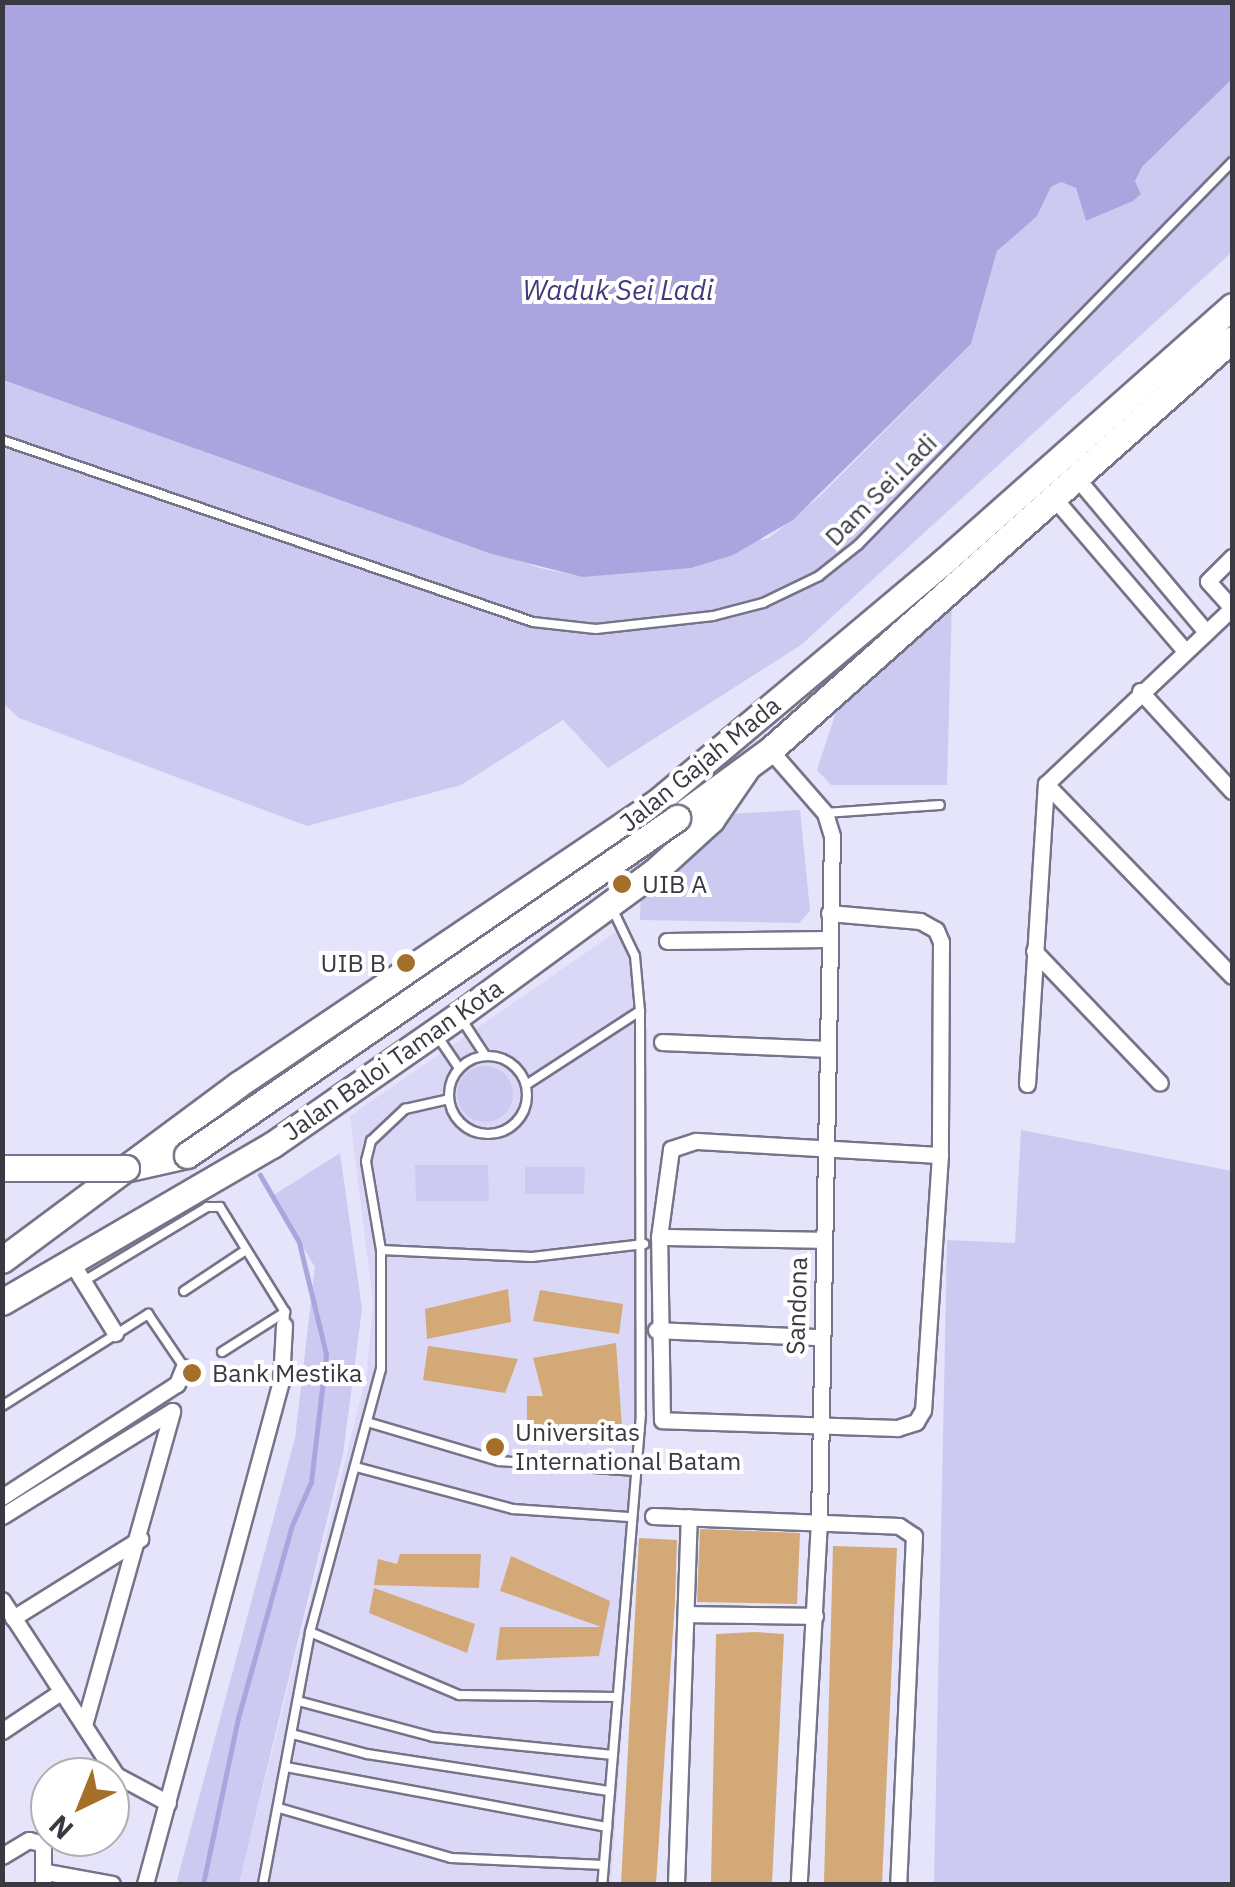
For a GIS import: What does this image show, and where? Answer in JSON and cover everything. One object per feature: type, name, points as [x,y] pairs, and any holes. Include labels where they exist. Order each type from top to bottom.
[{"type":"highway","name":"Jalan Gajah Mada","points":[[2,1260],[240,1084],[657,802],[943,562],[1232,306]]},
{"type":"highway","name":"Jalan Gajah Mada","points":[[2,1168],[126,1168],[187,1155],[746,770],[1232,339]]},
{"type":"highway","name":"Jalan Baloi Taman Kota","points":[[2,1302],[77,1271],[272,1145],[460,1015],[610,904],[710,820],[746,770]]},
{"type":"highway","points":[[240,1084],[234,1100],[238,1128],[248,1138],[272,1145]]},
{"type":"street","points":[[1076,477],[1206,632]]},
{"type":"street","points":[[1054,498],[1186,651]]},
{"type":"street","points":[[1026,1084],[1046,784],[1232,608],[1208,581],[1232,557]]},
{"type":"street","points":[[1140,691],[1232,791]]},
{"type":"street","points":[[770,750],[825,813]]},
{"type":"street","points":[[1046,784],[1232,976]]},
{"type":"street","name":"Sandona","points":[[799,1884],[819,1521],[819,1337],[832,836],[825,813]]},
{"type":"street","points":[[829,913],[910,919],[936,930],[940,1154],[921,1417],[897,1428],[662,1420],[651,1240],[666,1154],[676,1145],[825,1147],[940,1154]]},
{"type":"street","points":[[668,941],[828,940]]},
{"type":"street","points":[[1034,951],[1160,1083]]},
{"type":"street","points":[[662,1042],[828,1050]]},
{"type":"street","points":[[651,1240],[824,1240]]},
{"type":"street","points":[[77,1271],[115,1333]]},
{"type":"street","points":[[145,1884],[281,1381],[284,1318]]},
{"type":"street","points":[[656,1330],[819,1337]]},
{"type":"street","points":[[2,1497],[177,1384],[184,1368]]},
{"type":"street","points":[[2,1516],[172,1411],[140,1540],[84,1725]]},
{"type":"street","points":[[653,1516],[899,1526],[914,1536],[898,1884]]},
{"type":"street","points":[[676,1884],[689,1517]]},
{"type":"street","points":[[13,1618],[140,1540]]},
{"type":"street","points":[[2,1600],[59,1694],[128,1787],[168,1803]]},
{"type":"street","points":[[688,1614],[814,1616]]},
{"type":"street","points":[[2,1731],[59,1694]]},
{"type":"street","points":[[2,1856],[39,1840],[44,1878],[112,1884]]},
{"type":"lane","name":"Dam Sei.Ladi","points":[[2,440],[534,622],[596,629],[714,616],[764,603],[819,576],[858,545],[1232,162]]},
{"type":"lane","points":[[825,813],[940,805]]},
{"type":"lane","points":[[602,1884],[651,1240],[635,956],[610,904]]},
{"type":"lane","points":[[485,1055],[459,1068],[449,1099],[460,1123],[496,1134],[518,1122],[526,1085],[640,1011]]},
{"type":"lane","points":[[460,1015],[485,1055],[511,1063],[526,1085]]},
{"type":"lane","points":[[435,1032],[459,1068]]},
{"type":"lane","points":[[263,1884],[310,1632],[356,1466],[385,1334],[381,1250],[366,1162],[371,1141],[404,1109],[449,1099]]},
{"type":"lane","points":[[77,1271],[207,1207],[220,1207],[284,1318],[222,1352]]},
{"type":"lane","points":[[381,1250],[532,1257],[651,1240]]},
{"type":"lane","points":[[184,1291],[246,1250]]},
{"type":"lane","points":[[2,1406],[148,1314],[184,1368]]},
{"type":"lane","points":[[367,1422],[500,1461],[635,1471]]},
{"type":"lane","points":[[356,1466],[513,1508],[629,1517]]},
{"type":"lane","points":[[310,1632],[459,1695],[617,1697]]},
{"type":"lane","points":[[298,1701],[433,1737],[613,1755]]},
{"type":"lane","points":[[292,1734],[367,1754],[610,1791]]},
{"type":"lane","points":[[286,1768],[607,1828]]},
{"type":"lane","points":[[279,1808],[451,1858],[604,1864]]},
{"type":"shaded area","points":[[1232,79],[1232,252],[801,645],[608,768],[563,720],[461,785],[307,826],[19,718],[2,702],[2,380],[540,568],[582,577],[769,538],[819,497],[971,344],[997,251],[1040,210],[1051,187],[1061,182],[1076,188],[1086,221],[1133,201],[1141,194],[1135,181],[1142,167]]},
{"type":"shaded area","points":[[952,600],[947,785],[831,785],[817,770],[840,700]]},
{"type":"shaded area","points":[[800,810],[810,911],[799,923],[640,920],[641,889],[730,814]]},
{"type":"shaded area","name":"Universitas International Batam","points":[[623,927],[641,961],[646,1395],[611,1884],[239,1884],[367,1373],[373,1303],[350,1116]]},
{"type":"shaded area","points":[[485,1066],[505,1074],[513,1094],[505,1114],[485,1122],[465,1114],[457,1094],[465,1074]]},
{"type":"shaded area","points":[[1021,1130],[1232,1171],[1232,1884],[934,1884],[947,1240],[1015,1243]]},
{"type":"shaded area","points":[[340,1153],[362,1309],[343,1454],[239,1884],[176,1884],[295,1438],[315,1267],[272,1196]]},
{"type":"shaded area","points":[[415,1165],[488,1165],[489,1201],[416,1201]]},
{"type":"shaded area","points":[[525,1167],[585,1167],[584,1194],[525,1194]]},
{"type":"water","name":"Waduk Sei Ladi","points":[[3,2],[1232,3],[1232,79],[1142,167],[1135,181],[1141,194],[1133,201],[1086,221],[1076,188],[1061,182],[1051,187],[1037,216],[997,251],[971,344],[793,520],[733,555],[691,568],[582,577],[492,554],[3,380]]},
{"type":"building","points":[[508,1289],[511,1322],[427,1339],[425,1309]]},
{"type":"building","points":[[540,1290],[623,1304],[619,1334],[533,1321]]},
{"type":"building","points":[[616,1343],[623,1441],[527,1440],[527,1396],[543,1396],[533,1358]]},
{"type":"building","points":[[428,1346],[518,1359],[505,1393],[423,1380]]},
{"type":"building","points":[[700,1529],[800,1533],[797,1604],[697,1602]]},
{"type":"building","points":[[639,1538],[677,1540],[675,1601],[656,1884],[621,1884]]},
{"type":"building","points":[[833,1546],[897,1548],[882,1884],[824,1884]]},
{"type":"building","points":[[400,1554],[481,1554],[479,1588],[374,1585],[378,1559],[397,1564]]},
{"type":"building","points":[[511,1556],[610,1601],[599,1656],[496,1660],[500,1627],[601,1627],[500,1591]]},
{"type":"building","points":[[374,1588],[475,1624],[467,1653],[369,1613]]},
{"type":"building","points":[[716,1634],[784,1634],[772,1884],[711,1884]]},
{"type":"waterway","points":[[203,1884],[238,1718],[292,1525],[311,1482],[326,1354],[299,1242],[260,1175]]},
{"type":"place","name":"UIB A","points":[[622,884]]},
{"type":"place","name":"UIB B","points":[[406,963]]},
{"type":"place","name":"Bank Mestika","points":[[192,1373]]},
{"type":"place","name":"Universitas International Batam","points":[[495,1447]]}]
